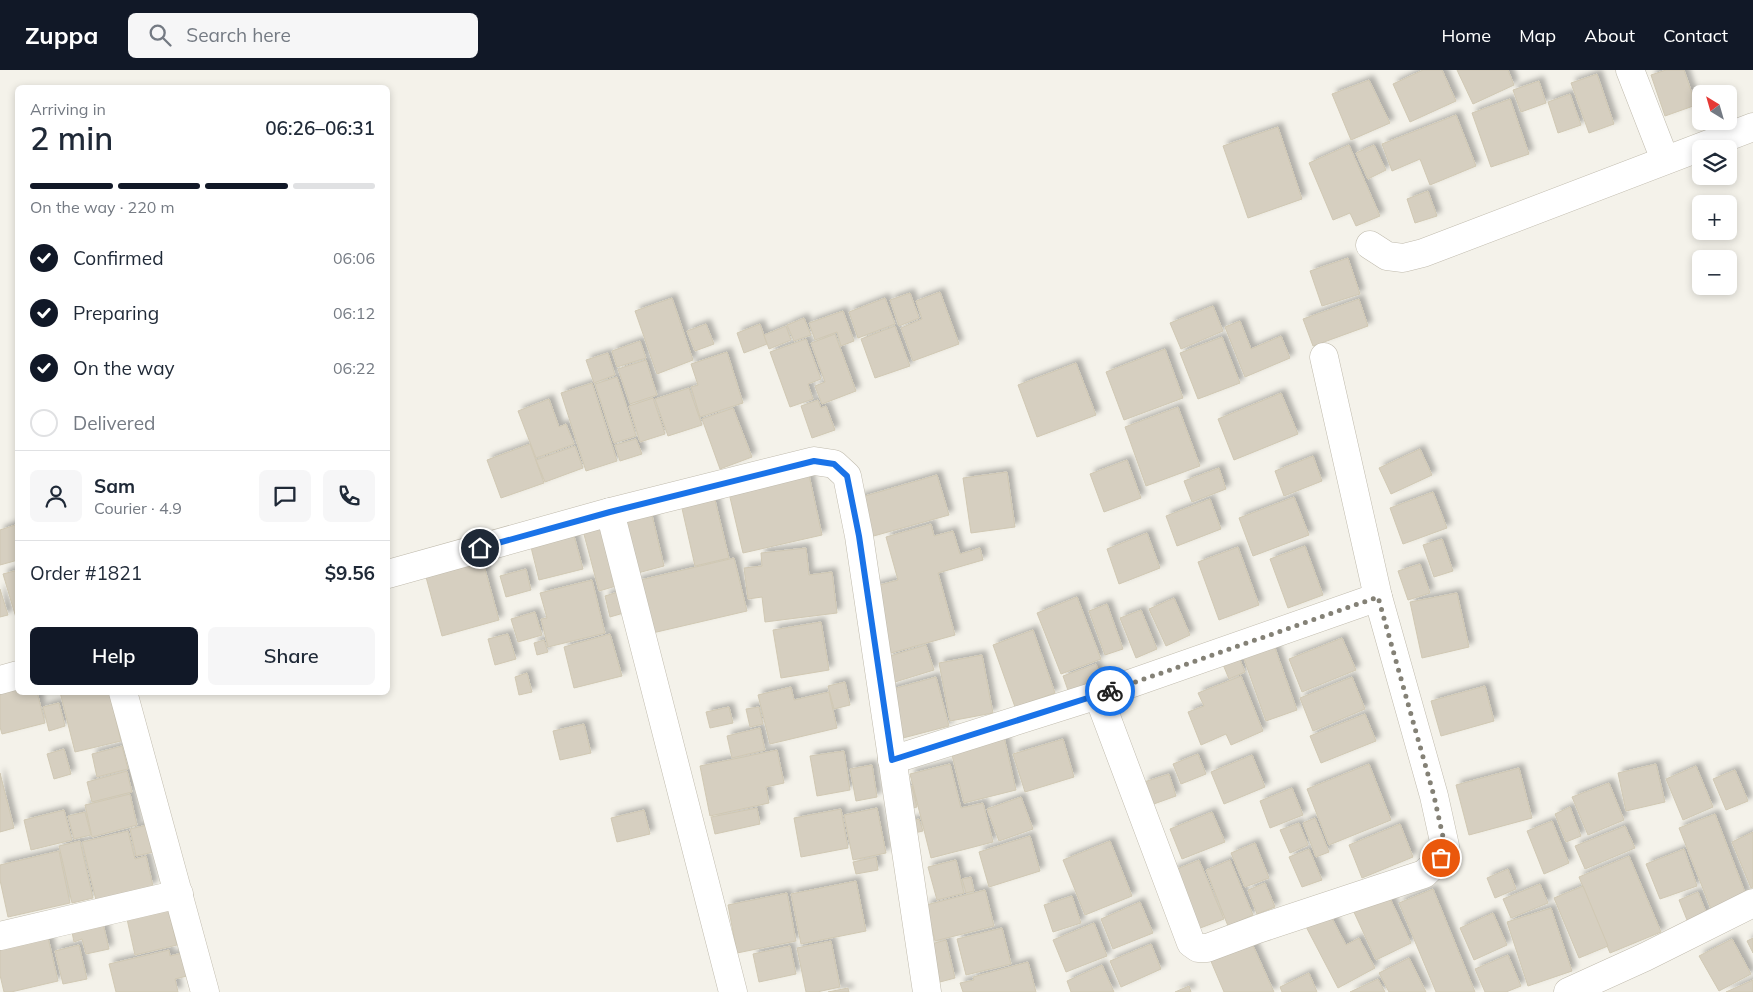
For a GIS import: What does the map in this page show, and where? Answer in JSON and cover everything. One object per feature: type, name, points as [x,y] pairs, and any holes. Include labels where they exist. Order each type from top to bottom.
[{"type":"street","points":[[1630,70],[1665,160]]},
{"type":"street","points":[[1370,245],[1387,256],[1403,258],[1423,252],[1753,127]]},
{"type":"street","points":[[1098,695],[1191,943],[1198,948],[1207,948],[1258,929],[1424,874],[1441,858],[1445,846],[1434,796],[1378,597],[1324,357]]},
{"type":"street","points":[[390,573],[610,512],[814,461],[834,464],[847,476],[859,536],[927,992]]},
{"type":"street","points":[[610,512],[733,992]]},
{"type":"street","points":[[892,760],[1098,695],[1378,597]]},
{"type":"street","points":[[0,680],[15,676]]},
{"type":"street","points":[[124,695],[204,992]]},
{"type":"street","points":[[0,936],[179,894]]},
{"type":"street","points":[[1568,992],[1645,957],[1753,903]]},
{"type":"building","points":[[1423,70],[1442,70],[1456,101],[1410,122],[1393,84]]},
{"type":"building","points":[[1457,70],[1508,70],[1514,85],[1473,104]]},
{"type":"building","points":[[1666,70],[1684,70],[1692,93],[1692,106],[1665,116],[1651,75]]},
{"type":"building","points":[[1597,74],[1614,124],[1589,133],[1571,83]]},
{"type":"building","points":[[1369,80],[1390,123],[1351,140],[1332,94]]},
{"type":"building","points":[[1539,81],[1546,103],[1521,112],[1513,90]]},
{"type":"building","points":[[1570,94],[1581,125],[1558,133],[1548,102]]},
{"type":"building","points":[[1510,99],[1529,154],[1491,167],[1472,113]]},
{"type":"building","points":[[1456,115],[1476,166],[1430,185],[1420,159],[1392,171],[1382,144]]},
{"type":"building","points":[[1278,127],[1302,199],[1248,218],[1223,146]]},
{"type":"building","points":[[1349,145],[1380,216],[1356,226],[1350,213],[1333,220],[1309,163]]},
{"type":"building","points":[[1374,145],[1386,170],[1368,179],[1356,153]]},
{"type":"building","points":[[1428,191],[1437,216],[1415,223],[1407,199]]},
{"type":"building","points":[[1348,258],[1360,294],[1322,306],[1310,271]]},
{"type":"building","points":[[940,292],[959,344],[913,361],[901,328],[922,319],[916,301]]},
{"type":"building","points":[[910,293],[919,318],[899,326],[890,300]]},
{"type":"building","points":[[672,298],[693,360],[657,374],[635,311]]},
{"type":"building","points":[[885,298],[895,324],[858,338],[849,312]]},
{"type":"building","points":[[1359,299],[1368,326],[1313,346],[1303,319]]},
{"type":"building","points":[[1213,306],[1223,331],[1181,349],[1170,323]]},
{"type":"building","points":[[843,311],[854,341],[841,346],[837,332],[815,340],[809,323]]},
{"type":"building","points":[[804,318],[811,335],[794,341],[787,325]]},
{"type":"building","points":[[1240,321],[1251,349],[1281,336],[1290,358],[1245,377],[1225,327]]},
{"type":"building","points":[[706,324],[714,344],[695,351],[687,331]]},
{"type":"building","points":[[760,324],[767,344],[744,353],[737,333]]},
{"type":"building","points":[[786,326],[791,340],[769,349],[764,335]]},
{"type":"building","points":[[895,326],[910,366],[875,378],[861,339]]},
{"type":"building","points":[[835,334],[856,391],[822,404],[815,386],[825,382],[811,343]]},
{"type":"building","points":[[1222,337],[1240,383],[1198,399],[1180,353]]},
{"type":"building","points":[[806,339],[821,379],[808,384],[813,399],[790,407],[770,352]]},
{"type":"building","points":[[640,341],[646,358],[617,367],[612,351]]},
{"type":"building","points":[[1165,349],[1183,398],[1124,420],[1106,372]]},
{"type":"building","points":[[727,352],[743,403],[700,417],[691,387],[698,385],[691,364]]},
{"type":"building","points":[[608,353],[615,375],[594,383],[586,360]]},
{"type":"building","points":[[646,360],[657,395],[630,404],[618,369]]},
{"type":"building","points":[[1076,363],[1096,415],[1037,437],[1018,385]]},
{"type":"building","points":[[617,377],[636,436],[614,443],[595,384]]},
{"type":"building","points":[[592,383],[617,461],[586,471],[561,393]]},
{"type":"building","points":[[689,388],[702,425],[668,436],[655,399]]},
{"type":"building","points":[[1281,393],[1298,434],[1234,460],[1218,419]]},
{"type":"building","points":[[653,398],[665,434],[640,442],[629,406]]},
{"type":"building","points":[[549,399],[559,427],[566,424],[574,444],[536,458],[518,411]]},
{"type":"building","points":[[818,400],[821,408],[826,406],[835,430],[812,438],[801,406]]},
{"type":"building","points":[[1178,407],[1200,466],[1146,486],[1125,427]]},
{"type":"building","points":[[733,408],[752,457],[720,469],[702,419]]},
{"type":"building","points":[[636,439],[642,454],[620,461],[615,445]]},
{"type":"building","points":[[530,444],[544,483],[501,498],[487,460]]},
{"type":"building","points":[[575,446],[583,468],[545,482],[536,460]]},
{"type":"building","points":[[1420,449],[1432,475],[1391,494],[1379,468]]},
{"type":"building","points":[[1313,456],[1322,481],[1284,496],[1275,471]]},
{"type":"building","points":[[1127,460],[1141,498],[1104,512],[1090,474]]},
{"type":"building","points":[[1219,468],[1226,489],[1192,502],[1184,481]]},
{"type":"building","points":[[1007,472],[1015,527],[971,533],[963,478]]},
{"type":"building","points":[[809,475],[822,535],[743,553],[729,493]]},
{"type":"building","points":[[937,475],[949,515],[870,537],[858,498]]},
{"type":"building","points":[[1433,492],[1447,528],[1403,544],[1390,508]]},
{"type":"building","points":[[714,496],[729,558],[695,566],[681,504]]},
{"type":"building","points":[[1294,497],[1309,535],[1253,556],[1239,518]]},
{"type":"building","points":[[1210,499],[1221,529],[1177,546],[1166,516]]},
{"type":"building","points":[[651,511],[664,566],[634,574],[621,519]]},
{"type":"building","points":[[604,517],[623,584],[599,591],[581,523]]},
{"type":"building","points":[[931,524],[934,536],[953,531],[960,554],[980,548],[983,560],[938,573],[955,635],[891,653],[872,587],[898,580],[886,537]]},
{"type":"building","points":[[15,525],[15,561],[0,565],[0,530]]},
{"type":"building","points":[[573,532],[583,569],[539,580],[530,543]]},
{"type":"building","points":[[1147,533],[1160,568],[1119,584],[1107,549]]},
{"type":"building","points":[[1442,539],[1453,571],[1434,577],[1423,545]]},
{"type":"building","points":[[1305,546],[1323,595],[1288,608],[1270,559]]},
{"type":"building","points":[[1238,547],[1259,605],[1219,620],[1198,562]]},
{"type":"building","points":[[806,548],[809,575],[832,572],[837,613],[765,622],[762,597],[748,599],[744,568],[762,566],[761,553]]},
{"type":"building","points":[[480,551],[499,620],[442,636],[423,566]]},
{"type":"building","points":[[734,558],[747,611],[648,634],[636,581]]},
{"type":"building","points":[[1420,564],[1430,593],[1408,600],[1398,571]]},
{"type":"building","points":[[526,569],[531,590],[506,597],[500,576]]},
{"type":"building","points":[[15,571],[15,614],[3,574]]},
{"type":"building","points":[[592,580],[605,633],[548,647],[541,619],[547,618],[540,593]]},
{"type":"building","points":[[0,589],[8,615],[0,617]]},
{"type":"building","points":[[621,591],[627,612],[610,617],[605,596]]},
{"type":"building","points":[[1457,593],[1469,647],[1422,658],[1410,602]]},
{"type":"building","points":[[1077,597],[1101,659],[1061,674],[1037,613]]},
{"type":"building","points":[[1174,598],[1190,635],[1166,646],[1149,609]]},
{"type":"building","points":[[1107,604],[1123,649],[1105,655],[1089,611]]},
{"type":"building","points":[[1141,610],[1157,649],[1136,658],[1120,618]]},
{"type":"building","points":[[535,612],[542,635],[518,642],[511,619]]},
{"type":"building","points":[[821,622],[829,670],[781,678],[773,630]]},
{"type":"building","points":[[1033,630],[1055,693],[1015,707],[993,645]]},
{"type":"building","points":[[508,634],[516,659],[495,665],[488,639]]},
{"type":"building","points":[[610,634],[622,676],[574,688],[564,647]]},
{"type":"building","points":[[1342,638],[1356,670],[1302,692],[1289,659]]},
{"type":"building","points":[[544,640],[548,652],[537,655],[534,643]]},
{"type":"building","points":[[926,645],[934,670],[895,682],[887,657]]},
{"type":"building","points":[[1274,645],[1297,710],[1266,721],[1243,656]]},
{"type":"building","points":[[982,655],[993,713],[950,721],[939,663]]},
{"type":"building","points":[[1238,655],[1245,672],[1229,679],[1222,662]]},
{"type":"building","points":[[1096,664],[1104,687],[1071,699],[1063,676]]},
{"type":"building","points":[[527,673],[532,692],[519,695],[515,677]]},
{"type":"building","points":[[1241,676],[1263,731],[1231,745],[1226,734],[1201,745],[1188,712],[1204,706],[1198,693]]},
{"type":"building","points":[[936,677],[949,726],[899,739],[885,691]]},
{"type":"building","points":[[1352,677],[1365,709],[1313,731],[1300,698]]},
{"type":"building","points":[[15,682],[15,695],[38,695],[45,723],[2,734],[0,727],[0,686]]},
{"type":"building","points":[[845,682],[850,705],[834,709],[828,686]]},
{"type":"building","points":[[1485,686],[1494,721],[1441,736],[1431,701]]},
{"type":"building","points":[[791,687],[794,700],[829,692],[837,728],[770,744],[758,695]]},
{"type":"building","points":[[61,695],[110,695],[121,741],[75,752]]},
{"type":"building","points":[[59,703],[65,726],[49,731],[43,707]]},
{"type":"building","points":[[729,707],[733,723],[710,728],[706,712]]},
{"type":"building","points":[[759,707],[763,724],[750,727],[746,709]]},
{"type":"building","points":[[1365,714],[1376,741],[1321,763],[1310,736]]},
{"type":"building","points":[[584,724],[591,753],[560,760],[553,731]]},
{"type":"building","points":[[760,728],[765,750],[732,758],[727,736]]},
{"type":"building","points":[[1004,737],[1016,790],[964,803],[951,751]]},
{"type":"building","points":[[1063,739],[1074,777],[1025,792],[1013,754]]},
{"type":"building","points":[[122,746],[128,769],[97,777],[92,754]]},
{"type":"building","points":[[64,749],[71,774],[54,779],[47,754]]},
{"type":"building","points":[[777,750],[784,783],[766,787],[769,803],[710,816],[700,766]]},
{"type":"building","points":[[844,751],[850,790],[817,796],[810,756]]},
{"type":"building","points":[[1198,754],[1206,774],[1181,784],[1173,764]]},
{"type":"building","points":[[1252,755],[1265,787],[1224,804],[1211,772]]},
{"type":"building","points":[[950,764],[961,808],[983,803],[993,842],[931,858],[910,774]]},
{"type":"building","points":[[1369,764],[1391,820],[1329,845],[1307,789]]},
{"type":"building","points":[[1656,764],[1665,802],[1626,811],[1618,773]]},
{"type":"building","points":[[872,765],[877,797],[856,801],[850,769]]},
{"type":"building","points":[[1696,766],[1713,807],[1683,820],[1666,779]]},
{"type":"building","points":[[1519,768],[1532,818],[1469,835],[1456,785]]},
{"type":"building","points":[[1735,770],[1748,801],[1726,810],[1713,779]]},
{"type":"building","points":[[127,771],[132,792],[92,802],[87,782]]},
{"type":"building","points":[[0,773],[14,828],[0,832]]},
{"type":"building","points":[[1169,774],[1176,796],[1151,805],[1144,782]]},
{"type":"building","points":[[1609,783],[1624,820],[1588,835],[1572,797]]},
{"type":"building","points":[[912,786],[917,807],[905,810],[900,789]]},
{"type":"building","points":[[1292,788],[1303,815],[1270,828],[1260,801]]},
{"type":"building","points":[[130,794],[137,825],[92,837],[85,805]]},
{"type":"building","points":[[1021,797],[1033,829],[999,841],[987,809]]},
{"type":"building","points":[[1570,807],[1581,836],[1566,842],[1555,814]]},
{"type":"building","points":[[757,808],[760,824],[715,834],[711,817]]},
{"type":"building","points":[[877,808],[886,853],[853,860],[844,815]]},
{"type":"building","points":[[841,809],[848,848],[801,857],[794,818]]},
{"type":"building","points":[[64,810],[72,840],[31,850],[24,820]]},
{"type":"building","points":[[644,810],[650,834],[617,842],[611,818]]},
{"type":"building","points":[[85,812],[91,835],[74,839],[68,816]]},
{"type":"building","points":[[1212,812],[1225,842],[1182,859],[1170,829]]},
{"type":"building","points":[[1715,814],[1746,895],[1711,909],[1679,828]]},
{"type":"building","points":[[1315,818],[1329,852],[1316,857],[1303,823]]},
{"type":"building","points":[[919,819],[923,831],[910,834],[907,822]]},
{"type":"building","points":[[1552,821],[1569,863],[1544,874],[1527,831]]},
{"type":"building","points":[[1299,823],[1308,845],[1290,853],[1280,830]]},
{"type":"building","points":[[1400,824],[1413,857],[1362,878],[1349,845]]},
{"type":"building","points":[[147,825],[154,852],[136,856],[130,829]]},
{"type":"building","points":[[1625,826],[1635,848],[1585,869],[1575,846]]},
{"type":"building","points":[[128,831],[135,859],[146,856],[153,886],[96,900],[82,842]]},
{"type":"building","points":[[1753,832],[1753,887],[1751,888],[1732,842]]},
{"type":"building","points":[[1030,836],[1040,871],[989,887],[979,852]]},
{"type":"building","points":[[80,841],[93,898],[72,903],[59,846]]},
{"type":"building","points":[[1110,841],[1132,896],[1085,915],[1063,860]]},
{"type":"building","points":[[1255,843],[1269,878],[1245,887],[1231,853]]},
{"type":"building","points":[[1309,849],[1322,880],[1302,887],[1289,857]]},
{"type":"building","points":[[1684,849],[1697,886],[1660,899],[1646,864]]},
{"type":"building","points":[[59,851],[70,903],[8,917],[0,880],[0,865]]},
{"type":"building","points":[[1629,856],[1661,932],[1610,953],[1579,877]]},
{"type":"building","points":[[876,857],[878,870],[856,874],[853,862]]},
{"type":"building","points":[[956,860],[964,893],[937,900],[928,867]]},
{"type":"building","points":[[1199,860],[1224,919],[1195,930],[1172,871]]},
{"type":"building","points":[[1230,860],[1253,915],[1228,926],[1206,870]]},
{"type":"building","points":[[1508,869],[1516,889],[1495,898],[1487,878]]},
{"type":"building","points":[[971,877],[974,891],[966,893],[962,879]]},
{"type":"building","points":[[856,881],[866,931],[801,944],[791,894]]},
{"type":"building","points":[[1265,883],[1275,907],[1257,914],[1248,890]]},
{"type":"building","points":[[1540,884],[1548,903],[1511,918],[1503,899]]},
{"type":"building","points":[[1583,886],[1608,946],[1579,958],[1554,898]]},
{"type":"building","points":[[1433,889],[1475,992],[1436,992],[1399,903]]},
{"type":"building","points":[[985,890],[994,926],[935,941],[926,905]]},
{"type":"building","points":[[1698,892],[1708,917],[1689,925],[1679,900]]},
{"type":"building","points":[[787,893],[796,941],[737,953],[728,905]]},
{"type":"building","points":[[1388,894],[1411,943],[1376,960],[1353,910]]},
{"type":"building","points":[[1072,896],[1081,923],[1053,932],[1044,905]]},
{"type":"building","points":[[1140,902],[1153,933],[1113,949],[1101,919]]},
{"type":"building","points":[[1326,907],[1346,945],[1359,938],[1375,968],[1338,988],[1302,919]]},
{"type":"building","points":[[1551,908],[1572,971],[1528,986],[1507,922]]},
{"type":"building","points":[[168,909],[177,945],[135,955],[127,919]]},
{"type":"building","points":[[1493,913],[1507,945],[1474,960],[1460,928]]},
{"type":"building","points":[[101,915],[109,949],[86,954],[82,939],[74,942],[70,922]]},
{"type":"building","points":[[1094,923],[1107,956],[1066,972],[1053,940]]},
{"type":"building","points":[[1002,928],[1011,964],[966,975],[957,939]]},
{"type":"building","points":[[47,933],[58,981],[4,992],[0,975],[0,944]]},
{"type":"building","points":[[1753,938],[1753,953],[1747,941]]},
{"type":"building","points":[[1732,939],[1751,974],[1719,991],[1699,956]]},
{"type":"building","points":[[946,940],[955,978],[940,982],[931,944]]},
{"type":"building","points":[[831,941],[840,987],[817,992],[806,992],[797,948]]},
{"type":"building","points":[[1251,941],[1274,992],[1224,992],[1210,959]]},
{"type":"building","points":[[1151,944],[1161,969],[1121,987],[1110,961]]},
{"type":"building","points":[[79,945],[87,979],[63,984],[55,951]]},
{"type":"building","points":[[790,946],[796,974],[759,982],[753,954]]},
{"type":"building","points":[[169,950],[170,956],[182,953],[187,976],[175,979],[178,992],[116,992],[109,964]]},
{"type":"building","points":[[1508,955],[1521,986],[1506,992],[1485,992],[1475,969]]},
{"type":"building","points":[[1409,958],[1426,992],[1389,992],[1379,973]]},
{"type":"building","points":[[1028,962],[1036,992],[963,992],[960,983],[974,980],[973,977]]},
{"type":"building","points":[[1102,965],[1114,992],[1071,992],[1067,981]]},
{"type":"building","points":[[1309,973],[1317,992],[1282,992],[1280,987]]},
{"type":"building","points":[[1378,979],[1385,992],[1350,992]]},
{"type":"building","points":[[1753,980],[1753,992],[1726,992]]},
{"type":"building","points":[[1189,986],[1191,992],[1175,992]]},
{"type":"building","points":[[848,988],[849,992],[828,992]]},
{"type":"way so far","points":[[1110,691],[1378,597],[1434,796],[1445,846],[1441,858]]},
{"type":"route","points":[[480,548],[610,512],[814,461],[834,464],[847,476],[859,536],[892,760],[1110,691]]}]
